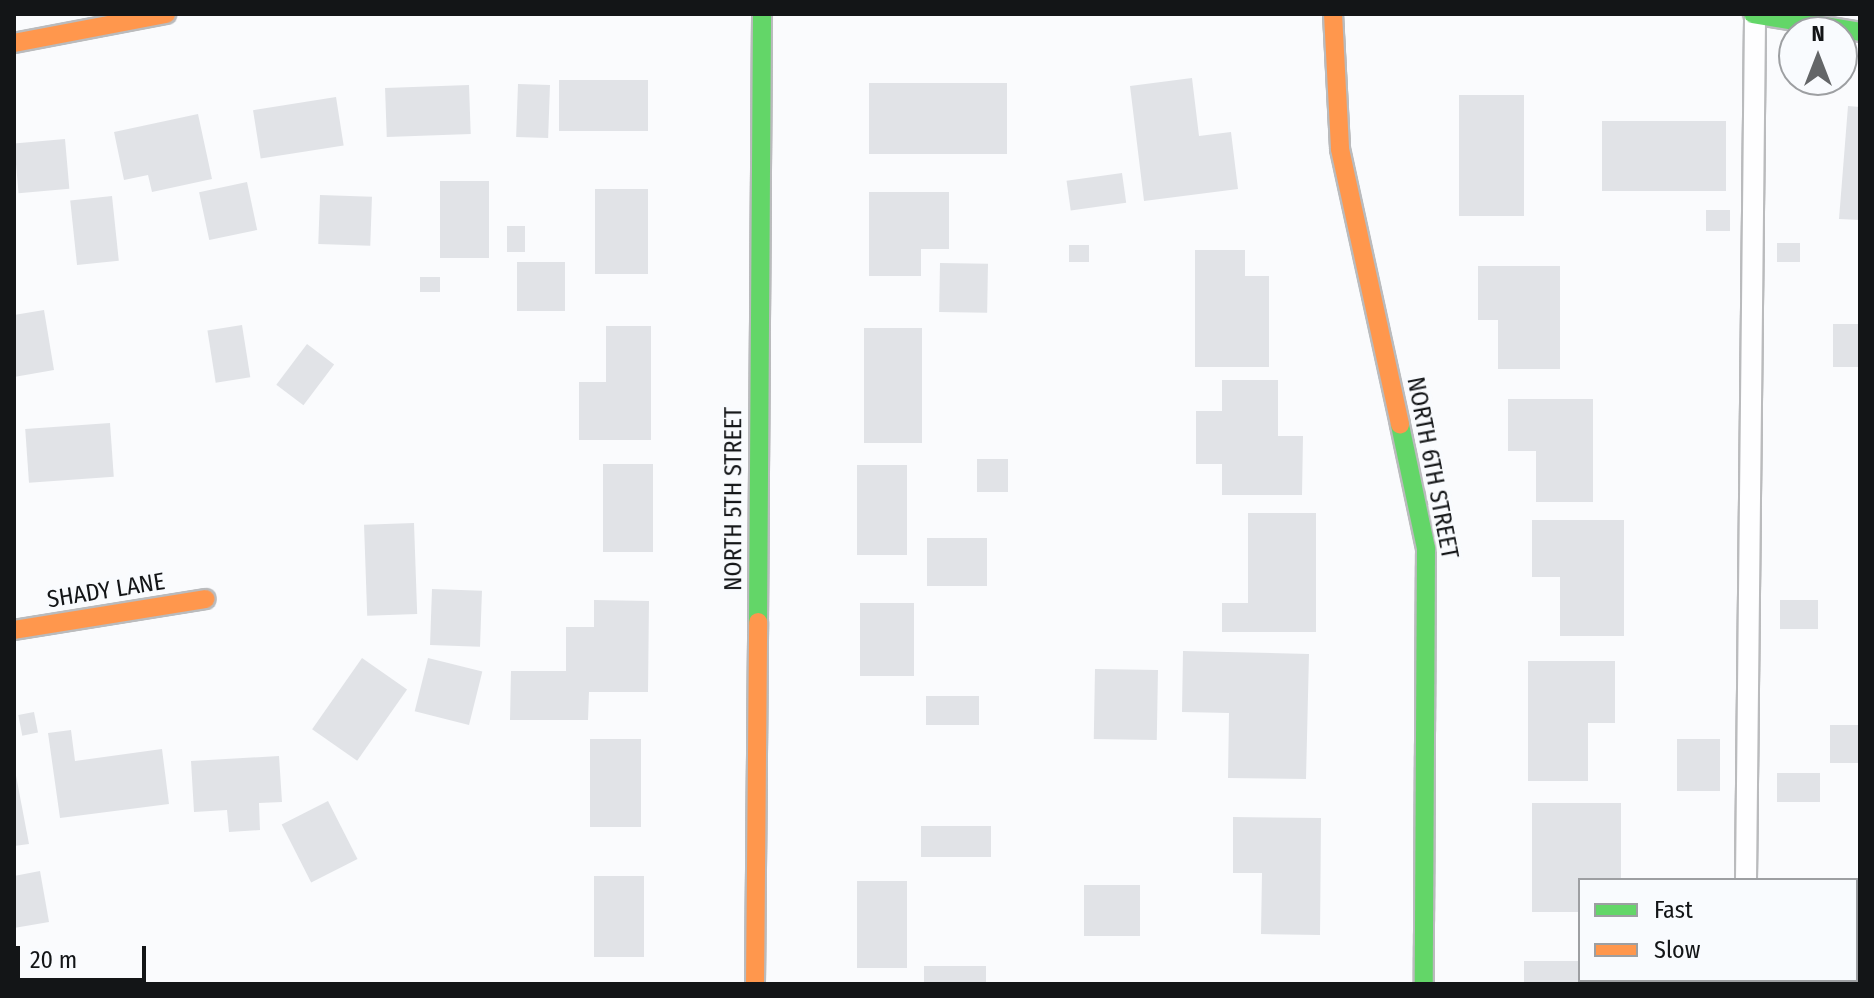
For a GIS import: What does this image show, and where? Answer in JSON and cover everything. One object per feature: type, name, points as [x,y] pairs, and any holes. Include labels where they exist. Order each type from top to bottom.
[{"type":"street","points":[[14,43],[166,14]]},
{"type":"street","name":"NORTH 5TH STREET","points":[[755,984],[762,14]]},
{"type":"street","name":"NORTH 6TH STREET","points":[[1333,14],[1340,149],[1426,548],[1424,984]]},
{"type":"street","points":[[1754,14],[1860,32]]},
{"type":"street","name":"SHADY LANE","points":[[14,630],[206,599]]},
{"type":"lane","points":[[1746,878],[1754,14]]},
{"type":"building","points":[[1192,78],[1199,136],[1231,132],[1238,189],[1144,201],[1130,86]]},
{"type":"building","points":[[559,80],[648,80],[648,131],[559,131]]},
{"type":"building","points":[[869,83],[1007,83],[1007,154],[869,154]]},
{"type":"building","points":[[518,84],[550,85],[548,138],[516,137]]},
{"type":"building","points":[[469,85],[471,134],[387,137],[385,88]]},
{"type":"building","points":[[1459,95],[1524,95],[1524,216],[1459,216]]},
{"type":"building","points":[[336,97],[344,145],[261,159],[253,110]]},
{"type":"building","points":[[1848,106],[1860,107],[1860,220],[1839,219]]},
{"type":"building","points":[[198,114],[212,179],[152,192],[148,175],[124,180],[114,132]]},
{"type":"building","points":[[1602,121],[1726,121],[1726,191],[1602,191]]},
{"type":"building","points":[[65,139],[69,189],[19,193],[14,143]]},
{"type":"building","points":[[1122,173],[1126,203],[1071,211],[1067,181]]},
{"type":"building","points":[[440,181],[489,181],[489,258],[440,258]]},
{"type":"building","points":[[247,182],[257,230],[209,240],[199,192]]},
{"type":"building","points":[[595,189],[648,189],[648,274],[595,274]]},
{"type":"building","points":[[869,192],[949,192],[949,249],[921,249],[921,276],[869,276]]},
{"type":"building","points":[[320,195],[372,197],[370,246],[318,244]]},
{"type":"building","points":[[112,196],[119,261],[77,265],[70,200]]},
{"type":"building","points":[[1706,210],[1730,210],[1730,231],[1706,231]]},
{"type":"building","points":[[507,226],[525,226],[525,252],[507,252]]},
{"type":"building","points":[[1777,243],[1800,243],[1800,262],[1777,262]]},
{"type":"building","points":[[1069,245],[1089,245],[1089,262],[1069,262]]},
{"type":"building","points":[[1195,250],[1245,250],[1245,276],[1269,276],[1269,367],[1195,367]]},
{"type":"building","points":[[517,262],[565,262],[565,311],[517,311]]},
{"type":"building","points":[[940,263],[988,264],[987,313],[939,312]]},
{"type":"building","points":[[1478,266],[1560,266],[1560,369],[1498,369],[1498,320],[1478,320]]},
{"type":"building","points":[[420,277],[440,277],[440,292],[420,292]]},
{"type":"building","points":[[44,310],[54,370],[14,377],[14,315]]},
{"type":"building","points":[[1833,324],[1860,324],[1860,367],[1833,367]]},
{"type":"building","points":[[242,325],[250,377],[216,383],[207,330]]},
{"type":"building","points":[[606,326],[651,326],[651,440],[579,440],[579,382],[606,382]]},
{"type":"building","points":[[864,328],[922,328],[922,443],[864,443]]},
{"type":"building","points":[[307,344],[334,364],[303,405],[276,385]]},
{"type":"building","points":[[1222,380],[1278,380],[1278,436],[1303,436],[1302,495],[1222,495],[1222,464],[1196,464],[1196,411],[1222,411]]},
{"type":"building","points":[[1508,399],[1593,399],[1593,502],[1536,502],[1536,451],[1508,451]]},
{"type":"building","points":[[110,423],[114,477],[29,483],[25,429]]},
{"type":"building","points":[[977,459],[1008,459],[1008,492],[977,492]]},
{"type":"building","points":[[603,464],[653,464],[653,552],[603,552]]},
{"type":"building","points":[[857,465],[907,465],[907,555],[857,555]]},
{"type":"building","points":[[1248,513],[1316,513],[1316,632],[1222,632],[1222,603],[1248,603]]},
{"type":"building","points":[[1532,520],[1624,520],[1624,636],[1560,636],[1560,577],[1532,577]]},
{"type":"building","points":[[414,523],[417,614],[367,616],[364,525]]},
{"type":"building","points":[[927,538],[987,538],[987,586],[927,586]]},
{"type":"building","points":[[432,589],[482,591],[480,647],[430,645]]},
{"type":"building","points":[[594,600],[649,601],[648,692],[589,692],[588,720],[510,720],[511,671],[566,671],[566,627],[594,627]]},
{"type":"building","points":[[1780,600],[1818,600],[1818,629],[1780,629]]},
{"type":"building","points":[[860,603],[914,603],[914,676],[860,676]]},
{"type":"building","points":[[1183,651],[1309,654],[1306,779],[1228,778],[1229,713],[1182,712]]},
{"type":"building","points":[[362,658],[407,690],[357,761],[312,729]]},
{"type":"building","points":[[428,658],[482,672],[469,725],[415,711]]},
{"type":"building","points":[[1528,661],[1615,661],[1615,723],[1588,723],[1588,781],[1528,781]]},
{"type":"building","points":[[1095,669],[1158,670],[1157,740],[1094,739]]},
{"type":"building","points":[[926,696],[979,696],[979,725],[926,725]]},
{"type":"building","points":[[34,712],[38,733],[22,736],[18,715]]},
{"type":"building","points":[[1830,725],[1860,725],[1860,763],[1830,763]]},
{"type":"building","points":[[71,730],[75,761],[162,749],[169,804],[60,818],[48,733]]},
{"type":"building","points":[[590,739],[641,739],[641,827],[590,827]]},
{"type":"building","points":[[1677,739],[1720,739],[1720,791],[1677,791]]},
{"type":"building","points":[[279,756],[282,802],[259,803],[260,830],[229,832],[227,810],[194,812],[191,761]]},
{"type":"building","points":[[14,765],[29,844],[14,846]]},
{"type":"building","points":[[1777,773],[1820,773],[1820,802],[1777,802]]},
{"type":"building","points":[[328,801],[358,859],[311,883],[282,825]]},
{"type":"building","points":[[1532,803],[1621,803],[1621,878],[1578,878],[1578,912],[1532,912]]},
{"type":"building","points":[[1233,817],[1321,818],[1320,935],[1261,934],[1262,873],[1233,873]]},
{"type":"building","points":[[921,826],[991,826],[991,857],[921,857]]},
{"type":"building","points":[[40,871],[49,922],[14,928],[14,876]]},
{"type":"building","points":[[594,876],[644,876],[644,957],[594,957]]},
{"type":"building","points":[[857,881],[907,881],[907,968],[857,968]]},
{"type":"building","points":[[1084,885],[1140,885],[1140,936],[1084,936]]},
{"type":"building","points":[[1524,961],[1578,961],[1578,982],[1593,984],[1524,984]]},
{"type":"building","points":[[924,966],[986,966],[986,984],[924,984]]},
{"type":"traffic: fast","points":[[758,622],[762,14]]},
{"type":"traffic: fast","points":[[1753,14],[1860,32]]},
{"type":"traffic: fast","points":[[1400,425],[1426,548],[1424,984]]},
{"type":"traffic: slow","points":[[14,43],[166,14]]},
{"type":"traffic: slow","points":[[1333,14],[1340,149],[1400,425]]},
{"type":"traffic: slow","points":[[14,630],[206,599]]},
{"type":"traffic: slow","points":[[755,984],[758,622]]}]
